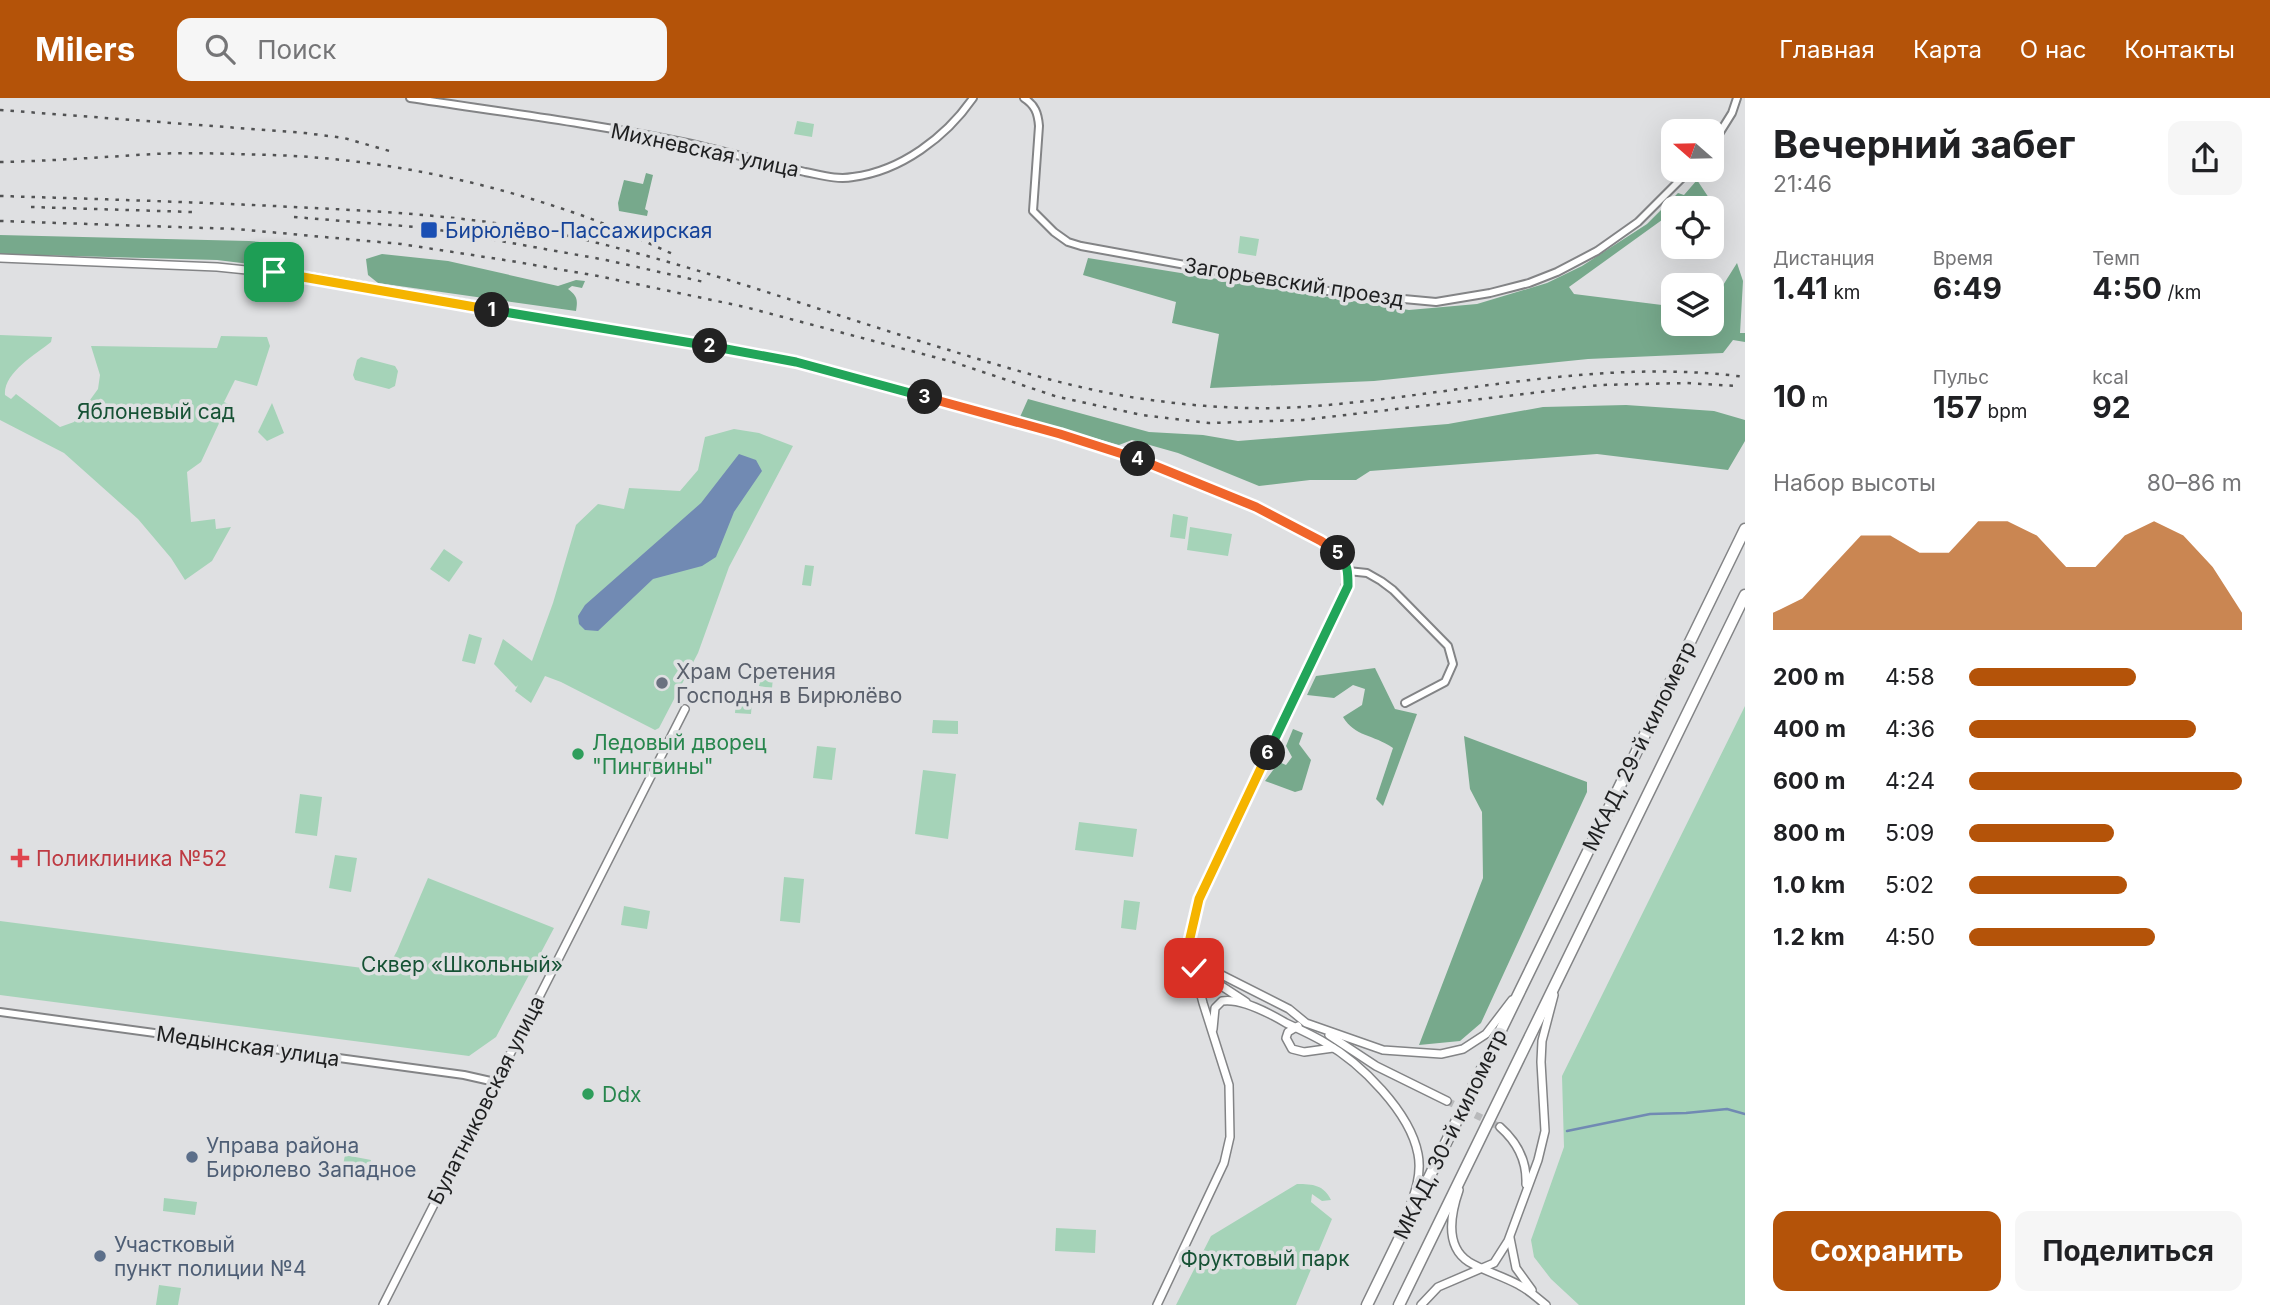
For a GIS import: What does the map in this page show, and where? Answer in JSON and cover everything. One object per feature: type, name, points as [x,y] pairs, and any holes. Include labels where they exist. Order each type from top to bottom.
[{"type":"highway","name":"МКАД, 29-й километр","points":[[1533,963],[1745,529]]},
{"type":"highway","name":"МКАД, 29-й километр","points":[[1560,974],[1745,595]]},
{"type":"highway","name":"МКАД, 30-й километр","points":[[1367,1305],[1533,963]]},
{"type":"highway","name":"МКАД, 30-й километр","points":[[1399,1305],[1560,974]]},
{"type":"street","name":"Михневская улица","points":[[410,98],[646,135],[791,169],[849,178],[874,173],[922,148],[943,132],[973,98]]},
{"type":"street","name":"Загорьевский проезд","points":[[1024,98],[1034,106],[1040,127],[1033,211],[1037,218],[1068,242],[1135,257],[1371,298],[1436,302],[1529,283],[1597,251],[1638,222],[1678,182]]},
{"type":"street","points":[[1724,126],[1737,98]]},
{"type":"street","points":[[0,258],[218,267],[307,276],[796,362],[1060,434],[1143,461],[1256,507],[1337,552],[1346,563],[1348,586],[1199,899],[1191,926],[1190,943],[1194,968],[1199,977],[1212,1033],[1229,1085],[1231,1124],[1228,1149],[1207,1202],[1157,1305]]},
{"type":"street","points":[[1348,571],[1375,576],[1393,590],[1448,646],[1453,664],[1445,681],[1405,703]]},
{"type":"street","name":"Булатниковская улица","points":[[383,1305],[685,709]]},
{"type":"street","points":[[1190,943],[1204,966],[1289,1009],[1306,1023],[1384,1050],[1441,1054],[1463,1049],[1486,1034],[1496,1023],[1533,963]]},
{"type":"street","points":[[1199,977],[1211,974],[1225,978]]},
{"type":"street","points":[[1421,1305],[1438,1287],[1494,1263],[1512,1229],[1538,1160],[1545,1131],[1542,1041],[1560,974]]},
{"type":"street","points":[[1199,977],[1331,1048],[1370,1077],[1393,1105],[1409,1129],[1418,1153],[1419,1177],[1393,1251]]},
{"type":"street","points":[[1212,1033],[1215,1008],[1222,1001],[1229,1000],[1252,1006]]},
{"type":"street","name":"Медынская улица","points":[[0,1012],[464,1075],[495,1082]]},
{"type":"street","points":[[1306,1023],[1288,1032],[1286,1038],[1292,1049],[1304,1052],[1331,1048],[1342,1050],[1447,1101]]},
{"type":"street","points":[[1320,1029],[1366,1060]]},
{"type":"street","points":[[1500,1127],[1515,1143],[1525,1167],[1522,1202]]},
{"type":"street","points":[[1482,1134],[1457,1196],[1451,1220],[1458,1250],[1462,1257],[1519,1285],[1545,1304]]},
{"type":"street","points":[[1512,1229],[1510,1246],[1516,1268],[1521,1278],[1545,1304]]},
{"type":"green space","points":[[797,121],[814,124],[812,137],[794,134]]},
{"type":"green space","points":[[646,173],[653,175],[645,209],[648,211],[647,216],[619,211],[618,203],[624,180],[643,184]]},
{"type":"green space","points":[[1698,182],[1708,196],[1675,196],[1678,193],[1684,195]]},
{"type":"green space","points":[[1661,210],[1661,221],[1569,287],[1574,294],[1661,305],[1661,336],[1724,336],[1724,284],[1737,263],[1743,281],[1740,333],[1745,333],[1745,342],[1733,340],[1723,353],[1588,359],[1374,381],[1210,388],[1219,334],[1172,323],[1176,302],[1083,275],[1088,258],[1409,310],[1477,304],[1547,283],[1582,266],[1647,224]]},
{"type":"green space","points":[[0,235],[249,241],[295,245],[292,267],[273,268],[275,259],[262,258],[258,265],[217,260],[0,254]]},
{"type":"green space","points":[[1240,236],[1259,239],[1256,256],[1238,253]]},
{"type":"green space","points":[[382,254],[448,261],[558,286],[576,280],[585,281],[582,288],[572,286],[568,289],[576,298],[576,311],[378,283],[368,275],[366,259]]},
{"type":"green space","name":"Яблоневый сад","points":[[0,335],[52,337],[51,342],[29,358],[9,379],[5,395],[11,399],[16,394],[60,427],[74,422],[98,389],[100,375],[91,346],[217,348],[221,336],[267,337],[270,346],[257,386],[235,380],[224,402],[228,404],[201,462],[187,472],[191,522],[215,519],[216,529],[231,527],[212,561],[185,580],[171,558],[138,519],[64,453],[0,420]]},
{"type":"green space","points":[[361,357],[395,366],[398,371],[395,386],[389,389],[355,380],[353,375],[357,360]]},
{"type":"green space","points":[[1028,399],[1149,432],[1203,435],[1238,441],[1448,424],[1543,407],[1626,405],[1714,411],[1745,420],[1745,441],[1728,470],[1597,454],[1370,471],[1356,480],[1310,480],[1259,486],[1178,453],[1132,440],[1119,445],[1020,417]]},
{"type":"green space","points":[[272,403],[284,433],[267,441],[258,432]]},
{"type":"green space","points":[[734,429],[759,433],[793,446],[729,567],[698,653],[659,728],[655,730],[545,676],[531,703],[515,691],[518,685],[516,687],[494,664],[503,639],[532,661],[553,603],[576,525],[598,504],[624,509],[629,488],[680,491],[698,470],[705,437]]},
{"type":"green space","points":[[1173,514],[1188,517],[1185,539],[1170,537]]},
{"type":"green space","points":[[1190,527],[1232,534],[1228,556],[1187,550]]},
{"type":"green space","points":[[444,549],[463,562],[449,582],[430,569]]},
{"type":"green space","points":[[805,565],[814,566],[811,586],[802,585]]},
{"type":"green space","points":[[469,634],[482,638],[475,664],[462,661]]},
{"type":"green space","points":[[762,667],[774,668],[772,688],[759,686]]},
{"type":"green space","points":[[1375,668],[1395,709],[1417,714],[1383,806],[1376,799],[1393,748],[1359,732],[1343,717],[1362,705],[1365,689],[1353,685],[1334,698],[1307,695],[1316,676]]},
{"type":"green space","points":[[737,688],[753,690],[751,714],[735,713]]},
{"type":"green space","points":[[1745,706],[1745,1305],[1579,1305],[1551,1279],[1534,1257],[1531,1240],[1564,1147],[1562,1076]]},
{"type":"green space","points":[[933,720],[958,721],[958,734],[932,733]]},
{"type":"green space","points":[[1293,729],[1303,733],[1299,744],[1311,760],[1302,790],[1295,792],[1265,781],[1279,762],[1286,765],[1292,757],[1286,746]]},
{"type":"green space","points":[[1464,736],[1587,782],[1587,792],[1481,1023],[1460,1041],[1419,1045],[1483,878],[1482,812],[1470,789]]},
{"type":"green space","points":[[817,746],[836,748],[832,780],[813,778]]},
{"type":"green space","points":[[923,770],[956,774],[948,839],[915,834]]},
{"type":"green space","points":[[300,794],[322,797],[317,836],[295,833]]},
{"type":"green space","points":[[1079,822],[1137,829],[1133,857],[1075,850]]},
{"type":"green space","points":[[335,855],[357,858],[351,892],[329,888]]},
{"type":"green space","points":[[784,877],[804,879],[800,923],[780,921]]},
{"type":"green space","name":"Сквер «Школьный»","points":[[428,878],[554,928],[496,1037],[469,1056],[0,995],[0,921],[386,971]]},
{"type":"green space","points":[[1124,900],[1140,902],[1136,930],[1121,928]]},
{"type":"green space","points":[[624,906],[650,911],[647,929],[621,925]]},
{"type":"green space","points":[[345,1155],[371,1160],[368,1175],[342,1170]]},
{"type":"green space","name":"Фруктовый парк","points":[[1297,1184],[1313,1185],[1325,1191],[1331,1200],[1322,1201],[1312,1194],[1311,1202],[1332,1219],[1296,1305],[1176,1305],[1211,1236]]},
{"type":"green space","points":[[164,1198],[197,1202],[195,1215],[163,1211]]},
{"type":"green space","points":[[1056,1228],[1096,1230],[1095,1253],[1055,1251]]},
{"type":"green space","points":[[159,1285],[181,1288],[178,1305],[156,1305]]},
{"type":"water","points":[[739,454],[756,460],[762,471],[734,512],[716,557],[702,566],[653,579],[598,631],[585,630],[579,624],[578,616],[585,605],[701,503]]},
{"type":"waterway","points":[[1567,1131],[1650,1114],[1727,1109],[1745,1114]]},
{"type":"tunnel","points":[[1447,1101],[1500,1127]]},
{"type":"railway","points":[[0,110],[305,133],[344,138],[393,152]]},
{"type":"railway","points":[[0,162],[197,153],[309,157],[385,166],[461,180],[536,200],[598,222],[675,255]]},
{"type":"railway","points":[[0,196],[370,211],[520,227],[594,242],[684,267],[1050,380],[1126,396],[1189,404],[1245,408],[1302,407],[1578,375],[1634,372],[1689,372],[1745,377]]},
{"type":"railway","points":[[31,207],[192,212]]},
{"type":"railway","points":[[294,217],[428,228],[606,260],[704,282]]},
{"type":"railway","points":[[0,221],[236,229],[401,244],[511,261],[745,307],[953,362],[1058,397],[1142,415],[1209,423],[1303,420],[1600,385],[1686,383],[1736,386]]},
{"type":"place","name":"Бирюлёво-Пассажирская","points":[[429,230]]},
{"type":"place","name":"Храм Сретения Господня в Бирюлёво","points":[[662,683]]},
{"type":"place","name":"Ледовый дворец \"Пингвины\"","points":[[578,754]]},
{"type":"place","name":"Поликлиника №52","points":[[20,858]]},
{"type":"place","name":"Ddx","points":[[588,1094]]},
{"type":"place","name":"Управа района Бирюлево Западное","points":[[192,1157]]},
{"type":"place","name":"Участковый пункт полиции №4","points":[[100,1256]]},
{"type":"route","points":[[274,272],[779,358],[839,373],[1060,434],[1131,457],[1256,507],[1335,551],[1346,563],[1348,586],[1199,899],[1190,938],[1194,968]]}]
